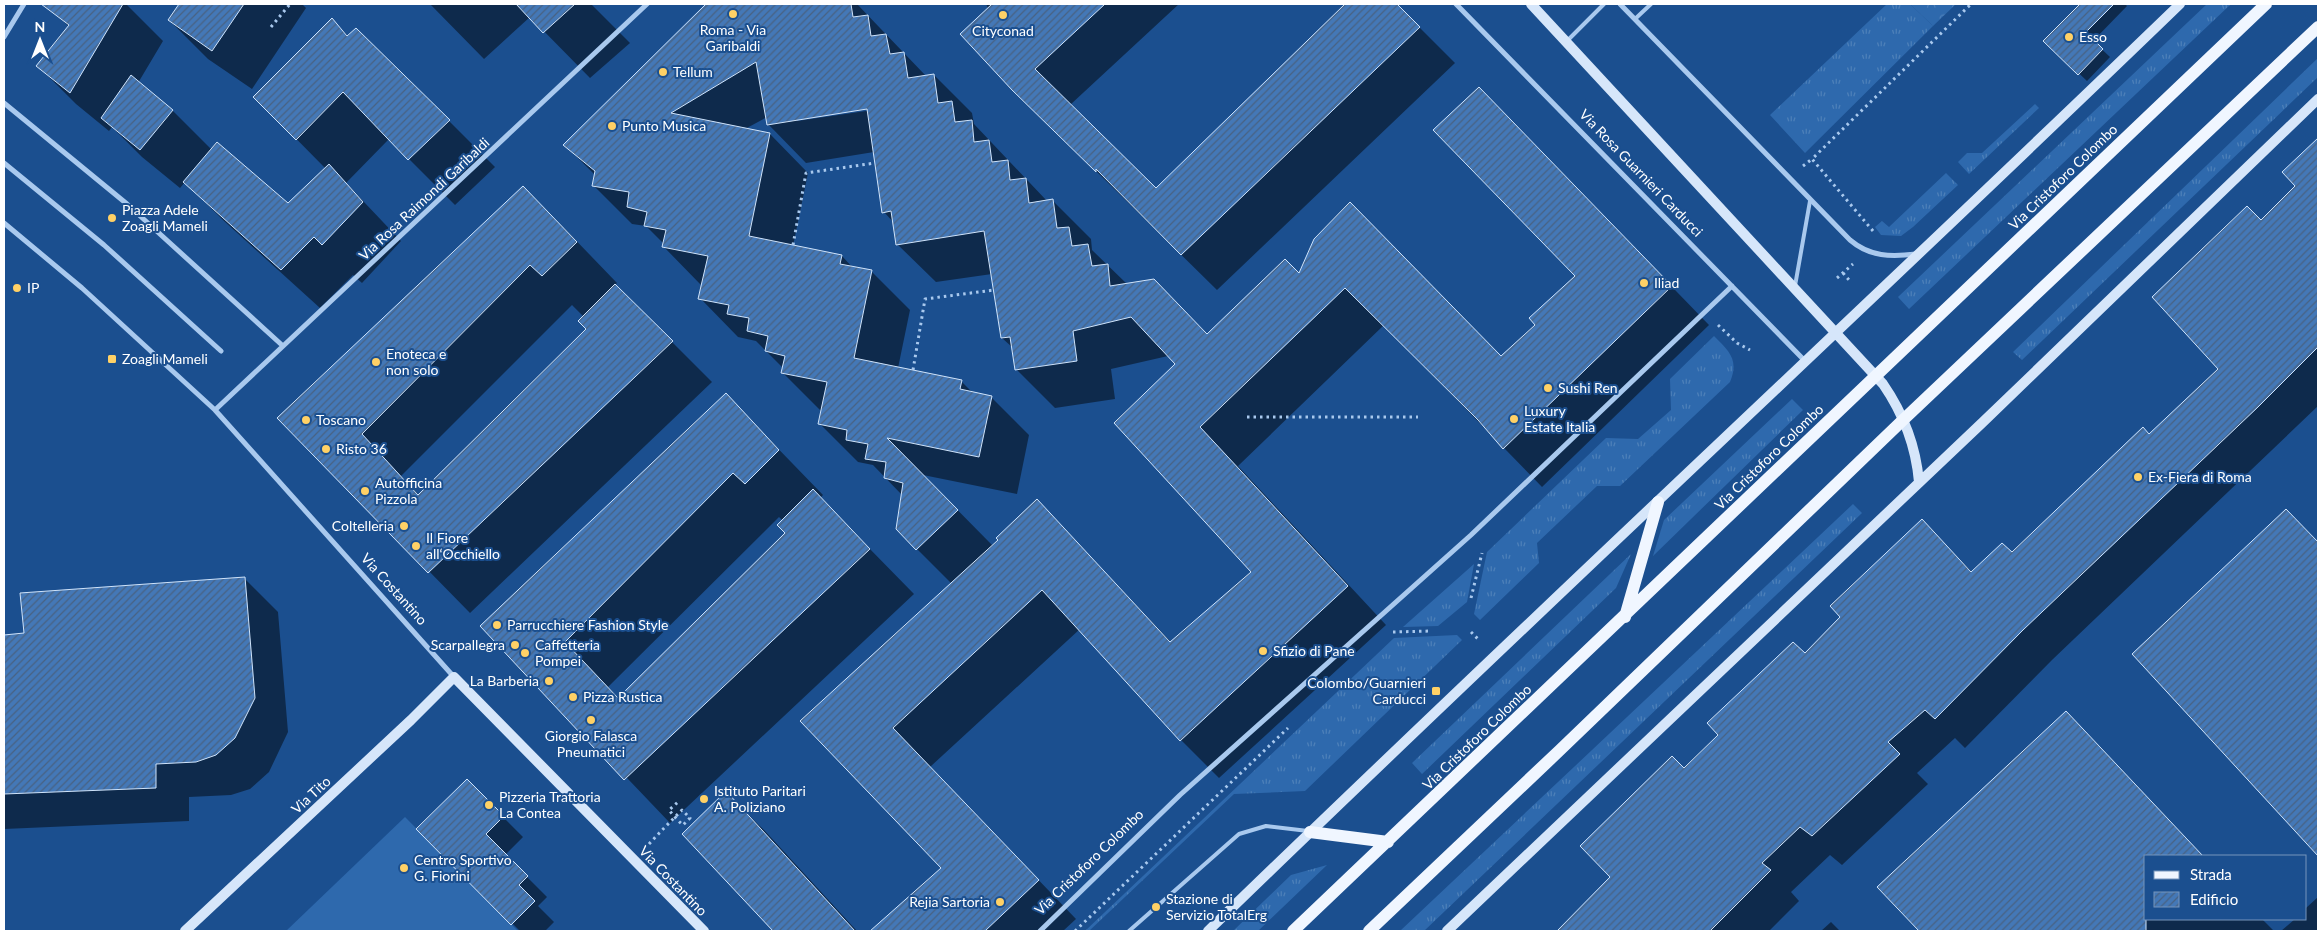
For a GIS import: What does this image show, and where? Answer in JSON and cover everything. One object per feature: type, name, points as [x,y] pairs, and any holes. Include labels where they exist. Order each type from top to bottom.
[{"type":"main road","points":[[1531,4],[1875,375],[1890,394],[1903,420],[1914,451],[1919,482]]},
{"type":"main road","points":[[1208,931],[1494,655],[1921,253],[2180,4]]},
{"type":"main road","name":"Via Cristoforo Colombo","points":[[1294,931],[2266,4]]},
{"type":"main road","points":[[1369,931],[1903,420],[2318,27]]},
{"type":"main road","points":[[1448,931],[2318,100]]},
{"type":"main road","points":[[1625,616],[1658,502]]},
{"type":"main road","name":"Via Costantino","points":[[454,677],[704,931]]},
{"type":"main road","name":"Via Tito","points":[[185,931],[411,720],[454,677]]},
{"type":"main road","points":[[1310,832],[1388,842]]},
{"type":"street","points":[[4,37],[24,4]]},
{"type":"street","name":"Via Rosa Raimondi Garibaldi","points":[[216,410],[647,4]]},
{"type":"street","name":"Via Rosa Guarnieri Carducci","points":[[1456,4],[1805,362]]},
{"type":"street","points":[[1620,4],[1850,240],[1867,252],[1885,256],[1921,253]]},
{"type":"street","points":[[4,103],[127,204],[283,346]]},
{"type":"street","points":[[4,162],[104,245],[221,351]]},
{"type":"street","points":[[4,223],[82,288],[216,410]]},
{"type":"street","name":"Via Cristoforo Colombo","points":[[1040,931],[1180,795],[1471,535],[1732,286]]},
{"type":"street","name":"Via Costantino","points":[[216,410],[454,677]]},
{"type":"lane","points":[[1567,41],[1604,4]]},
{"type":"lane","points":[[1635,19],[1651,4]]},
{"type":"lane","points":[[1795,288],[1810,200]]},
{"type":"lane","points":[[1129,931],[1239,834],[1266,826],[1310,832]]},
{"type":"path","points":[[271,27],[290,4]]},
{"type":"path","points":[[1874,232],[1812,159],[1970,4]]},
{"type":"path","points":[[793,245],[806,174],[875,163]]},
{"type":"path","points":[[1837,278],[1854,264]]},
{"type":"path","points":[[1843,273],[1849,280]]},
{"type":"path","points":[[913,370],[925,299],[994,290]]},
{"type":"path","points":[[1247,417],[1418,417]]},
{"type":"path","points":[[1471,535],[1483,548],[1471,598]]},
{"type":"path","points":[[1375,619],[1388,632],[1432,631]]},
{"type":"path","points":[[634,860],[674,818],[682,810],[690,818],[683,825],[669,810],[678,802]]},
{"type":"green space","points":[[1887,4],[1910,4],[1933,26],[1805,153],[1770,115]]},
{"type":"green space","points":[[1910,4],[1956,4],[1933,26]]},
{"type":"green space","points":[[2207,4],[2231,4],[1909,309],[1898,297]]},
{"type":"green space","points":[[2318,58],[2318,77],[2022,360],[2013,352]]},
{"type":"green space","points":[[2035,104],[2039,108],[1969,174],[1958,162],[1967,153],[1982,153]]},
{"type":"green space","points":[[1946,173],[1958,185],[1901,236],[1881,235],[1875,227],[1882,221],[1889,227]]},
{"type":"green space","points":[[1714,336],[1725,347],[1733,362],[1734,368],[1730,382],[1620,486],[1597,486],[1537,543],[1539,563],[1480,620],[1474,614],[1487,552],[1606,438],[1638,439],[1671,410],[1670,379]]},
{"type":"green space","points":[[1792,399],[1803,410],[1653,556],[1664,520]]},
{"type":"green space","points":[[1853,504],[1862,513],[1424,931],[1400,931]]},
{"type":"green space","points":[[1631,554],[1616,588],[1422,774],[1412,763]]},
{"type":"green space","points":[[1474,564],[1467,602],[1438,626],[1403,627]]},
{"type":"green space","points":[[1457,635],[1462,640],[1305,791],[1234,794],[1089,931],[1085,931],[1394,638]]},
{"type":"green space","name":"Centro Sportivo G. Fiorini","points":[[405,817],[518,931],[286,931]]},
{"type":"green space","points":[[1327,865],[1258,931],[1233,931],[1291,875]]},
{"type":"building","points":[[41,4],[123,4],[70,93],[36,66],[69,25]]},
{"type":"building","points":[[179,4],[244,4],[212,51],[168,20]]},
{"type":"building","points":[[516,4],[575,4],[543,33]]},
{"type":"building","points":[[706,4],[851,4],[853,17],[868,15],[871,36],[886,34],[890,54],[904,52],[908,78],[934,74],[938,103],[952,101],[955,122],[972,120],[974,142],[989,140],[992,162],[1008,160],[1010,180],[1026,178],[1029,203],[1053,199],[1057,228],[1069,227],[1072,246],[1088,244],[1092,266],[1108,264],[1110,286],[1154,279],[1207,334],[1285,259],[1299,273],[1314,239],[1350,202],[1501,356],[1535,325],[1529,318],[1575,276],[1433,130],[1479,87],[1672,286],[1503,449],[1478,420],[1345,288],[1200,427],[1348,586],[1180,741],[1042,590],[893,728],[1039,880],[985,931],[870,931],[941,868],[800,721],[998,540],[996,538],[1037,499],[1170,642],[1251,572],[1114,423],[1175,364],[1131,317],[1073,331],[1077,361],[1015,370],[1010,337],[1001,338],[984,231],[896,245],[891,211],[882,213],[867,109],[767,125],[756,62],[671,113],[770,133],[749,236],[842,255],[840,264],[872,270],[854,358],[962,380],[960,389],[992,396],[979,457],[887,438],[958,510],[916,550],[896,529],[903,483],[884,478],[886,462],[865,459],[868,444],[846,440],[847,430],[818,424],[827,382],[781,373],[785,356],[765,351],[768,336],[747,331],[749,318],[727,314],[729,305],[698,299],[708,256],[662,247],[666,230],[644,226],[647,212],[627,207],[629,192],[592,186],[595,171],[563,145]]},
{"type":"building","points":[[992,4],[1105,4],[1035,69],[1156,188],[1345,4],[1397,4],[1420,27],[1181,255],[1096,169],[1096,172],[1012,90],[960,34]]},
{"type":"building","name":"Esso","points":[[2080,4],[2114,4],[2086,32],[2103,49],[2078,75],[2043,41]]},
{"type":"building","points":[[332,18],[347,36],[356,28],[450,120],[408,160],[343,92],[296,140],[253,97]]},
{"type":"building","points":[[131,75],[173,110],[140,150],[101,118]]},
{"type":"building","points":[[2318,138],[2318,347],[2258,407],[2023,630],[1935,719],[1925,710],[1888,742],[1900,754],[1812,836],[1800,827],[1762,863],[1771,870],[1710,931],[1557,931],[1610,877],[1580,846],[1672,756],[1684,768],[1718,735],[1707,723],[1793,642],[1805,653],[1840,617],[1830,606],[1922,519],[1971,572],[2002,543],[2012,552],[2143,427],[2149,434],[2218,369],[2152,297],[2247,206],[2261,220],[2295,186],[2282,172]]},
{"type":"building","points":[[217,142],[288,203],[329,164],[363,202],[322,245],[314,237],[281,270],[183,182]]},
{"type":"building","points":[[523,186],[577,242],[542,276],[530,265],[362,434],[418,495],[586,329],[578,321],[615,284],[673,341],[428,573],[277,418]]},
{"type":"building","points":[[726,393],[779,450],[745,484],[733,473],[565,642],[618,698],[785,533],[777,525],[813,489],[870,549],[624,780],[480,626]]},
{"type":"building","points":[[2286,509],[2318,542],[2318,856],[2132,654]]},
{"type":"building","points":[[245,577],[255,698],[235,738],[216,755],[196,762],[156,764],[156,788],[4,794],[4,635],[24,633],[20,593]]},
{"type":"building","points":[[2066,711],[2202,855],[2144,855],[2144,920],[2146,920],[2146,931],[1919,931],[1877,887]]},
{"type":"building","points":[[467,779],[504,816],[486,834],[528,876],[519,885],[535,901],[511,925],[416,829]]},
{"type":"building","points":[[726,791],[855,931],[773,931],[682,834]]},
{"type":"place","name":"Roma - Via Garibaldi","points":[[733,14]]},
{"type":"place","name":"Cityconad","points":[[1003,15]]},
{"type":"place","name":"Esso","points":[[2069,37]]},
{"type":"place","name":"Tellum","points":[[663,72]]},
{"type":"place","name":"Punto Musica","points":[[612,126]]},
{"type":"place","name":"Piazza Adele Zoagli Mameli","points":[[112,218]]},
{"type":"place","name":"Iliad","points":[[1644,283]]},
{"type":"place","name":"IP","points":[[17,288]]},
{"type":"place","name":"Zoagli Mameli","points":[[112,359]]},
{"type":"place","name":"Enoteca e non solo","points":[[376,362]]},
{"type":"place","name":"Sushi Ren","points":[[1548,388]]},
{"type":"place","name":"Luxury Estate Italia","points":[[1514,419]]},
{"type":"place","name":"Toscano","points":[[306,420]]},
{"type":"place","name":"Risto 36","points":[[326,449]]},
{"type":"place","name":"Ex-Fiera di Roma","points":[[2138,477]]},
{"type":"place","name":"Autofficina Pizzola","points":[[365,491]]},
{"type":"place","name":"Coltelleria","points":[[404,526]]},
{"type":"place","name":"Il Fiore all‘Occhiello","points":[[416,546]]},
{"type":"place","name":"Parrucchiere Fashion Style","points":[[497,625]]},
{"type":"place","name":"Scarpallegra","points":[[515,645]]},
{"type":"place","name":"Sfizio di Pane","points":[[1263,651]]},
{"type":"place","name":"Caffetteria Pompei","points":[[525,653]]},
{"type":"place","name":"La Barberia","points":[[549,681]]},
{"type":"place","name":"Colombo/Guarnieri Carducci","points":[[1436,691]]},
{"type":"place","name":"Pizza Rustica","points":[[573,697]]},
{"type":"place","name":"Giorgio Falasca Pneumatici","points":[[591,720]]},
{"type":"place","name":"Istituto Paritari A. Poliziano","points":[[704,799]]},
{"type":"place","name":"Pizzeria Trattoria La Contea","points":[[489,805]]},
{"type":"place","name":"Centro Sportivo G. Fiorini","points":[[404,868]]},
{"type":"place","name":"Rejia Sartoria","points":[[1000,902]]},
{"type":"place","name":"Stazione di Servizio TotalErg","points":[[1156,907]]}]
